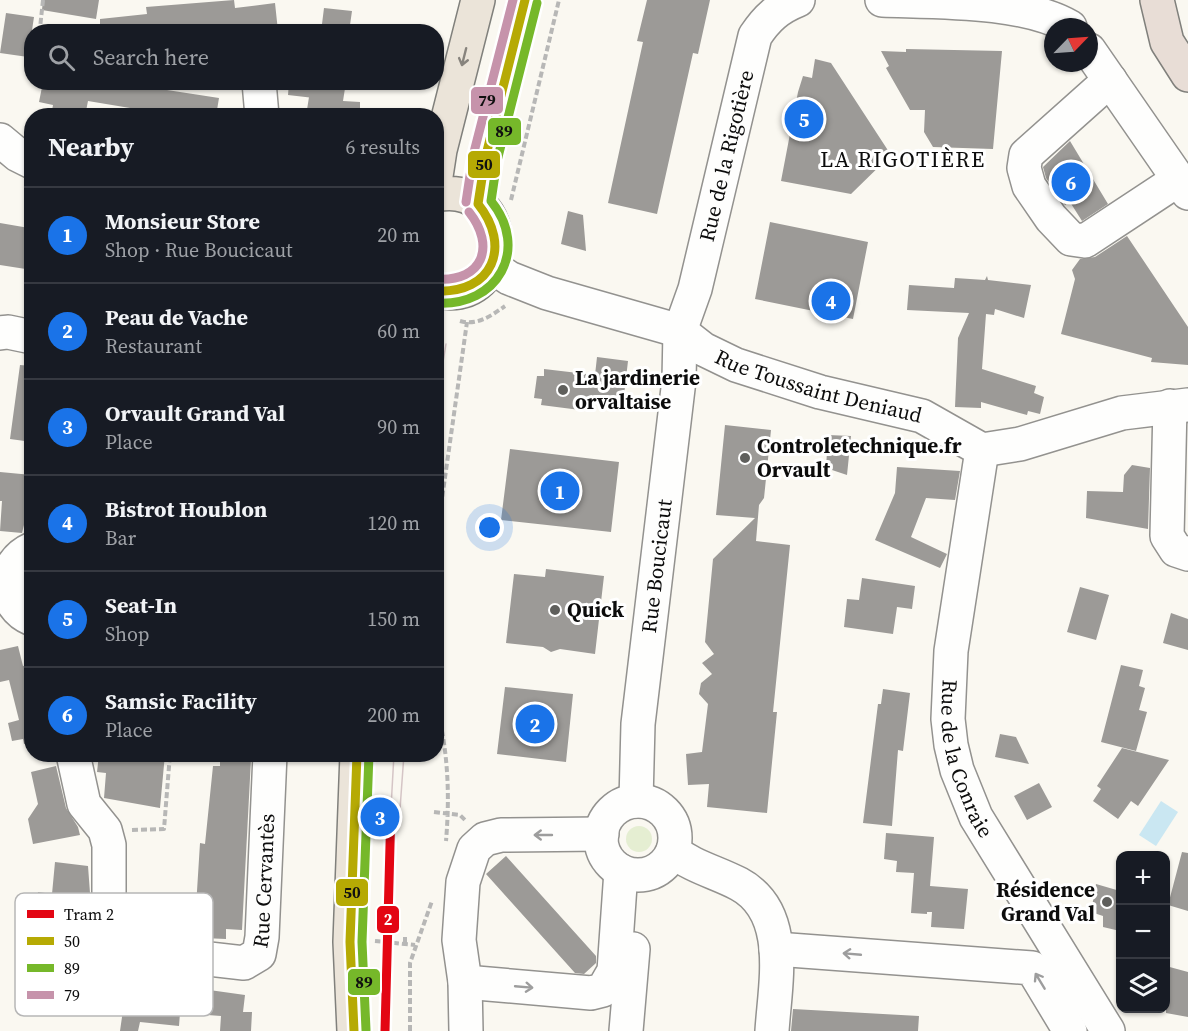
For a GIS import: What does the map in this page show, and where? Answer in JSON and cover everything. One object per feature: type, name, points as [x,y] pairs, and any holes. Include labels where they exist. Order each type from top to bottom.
[{"type":"highway","points":[[1157,0],[1167,42],[1188,75]]},
{"type":"highway","points":[[1162,0],[1188,37]]},
{"type":"main road","points":[[444,134],[478,0]]},
{"type":"main road","points":[[478,204],[485,159],[525,0]]},
{"type":"main road","points":[[444,195],[460,196],[478,204],[492,222],[497,237],[496,252],[505,274],[478,282],[466,289],[444,292]]},
{"type":"main road","points":[[354,1031],[350,942],[357,762]]},
{"type":"street","name":"Rue de la Rigotière","points":[[680,331],[695,289],[755,36],[766,19],[781,7],[798,0]]},
{"type":"street","points":[[882,0],[1026,5],[1054,18]]},
{"type":"street","points":[[1098,63],[1110,80],[1183,186],[1084,241],[1071,239],[1051,218],[1034,194],[1024,168],[1026,155],[1110,80]]},
{"type":"street","points":[[260,90],[261,108]]},
{"type":"street","points":[[0,140],[24,158]]},
{"type":"street","name":"Rue Toussaint Deniaud","points":[[505,274],[680,331],[703,349],[736,365],[820,392],[921,416],[982,450]]},
{"type":"street","name":"Rue Boucicaut","points":[[636,801],[638,724],[679,380],[680,331]]},
{"type":"street","points":[[0,333],[24,335]]},
{"type":"street","points":[[982,450],[1020,444],[1122,413],[1179,405],[1167,537],[1176,550],[1188,554]]},
{"type":"street","name":"Rue de la Conraie","points":[[982,450],[951,651],[948,719],[951,745],[957,770],[976,817],[1108,1031]]},
{"type":"street","points":[[24,552],[12,562],[6,575],[2,595],[16,612],[24,616]]},
{"type":"street","points":[[75,762],[84,804],[105,830]]},
{"type":"street","name":"Rue Cervantès","points":[[213,959],[244,963],[259,954],[270,762]]},
{"type":"street","points":[[636,801],[660,808],[668,816],[675,833],[674,851],[660,869],[630,873],[606,856],[602,834],[604,824],[617,808],[636,801]]},
{"type":"street","name":"Rue Cervantès","points":[[105,830],[109,845],[109,893]]},
{"type":"street","points":[[466,1031],[465,982],[459,940],[463,882],[474,849],[485,839],[501,835],[602,834]]},
{"type":"street","points":[[674,851],[688,863],[729,879],[751,892],[761,902],[769,918],[776,949],[772,1031]]},
{"type":"street","points":[[465,982],[591,993],[603,990],[614,971],[630,873]]},
{"type":"street","points":[[626,1031],[630,873]]},
{"type":"street","points":[[776,949],[1032,968],[1070,1031]]},
{"type":"path","points":[[40,24],[43,0]]},
{"type":"path","points":[[511,202],[560,0]]},
{"type":"path","points":[[444,485],[467,323],[483,320],[504,306],[505,274]]},
{"type":"path","points":[[444,734],[449,773],[446,848]]},
{"type":"path","points":[[105,830],[164,829],[169,762]]},
{"type":"path","points":[[410,1031],[409,970],[435,893]]},
{"type":"path","points":[[376,934],[375,941],[416,945]]},
{"type":"path","points":[[405,934],[405,943]]},
{"type":"green space","points":[[639,826],[648,830],[652,839],[648,848],[639,852],[630,848],[626,839],[630,830]]},
{"type":"water","points":[[1161,801],[1178,812],[1156,846],[1139,835]]},
{"type":"building","points":[[43,0],[99,0],[96,19],[42,10]]},
{"type":"building","points":[[234,0],[235,8],[275,3],[277,24],[100,24],[100,19],[147,14],[146,7]]},
{"type":"building","points":[[647,0],[710,0],[698,54],[693,53],[657,214],[608,203],[643,42],[637,41]]},
{"type":"building","points":[[324,8],[352,11],[350,24],[322,24]]},
{"type":"building","points":[[6,13],[34,17],[33,24],[24,24],[24,56],[0,53]]},
{"type":"building","points":[[906,49],[1002,51],[993,149],[933,147],[924,132],[925,110],[910,110],[886,68],[889,66],[881,51],[906,52]]},
{"type":"building","points":[[815,59],[831,63],[891,155],[851,194],[781,181],[798,92],[803,76],[812,78]]},
{"type":"building","points":[[41,90],[167,90],[219,98],[217,108],[130,108],[88,101],[87,108],[52,108],[53,105],[39,102]]},
{"type":"building","points":[[288,90],[345,90],[343,101],[360,102],[360,108],[307,108],[309,97],[288,95]]},
{"type":"building","points":[[1070,141],[1108,204],[1082,221],[1070,202],[1065,205],[1046,178],[1043,167]]},
{"type":"building","points":[[568,211],[583,215],[586,251],[561,244]]},
{"type":"building","points":[[770,222],[868,242],[853,319],[755,299]]},
{"type":"building","points":[[0,223],[24,227],[24,269],[0,265]]},
{"type":"building","points":[[1127,236],[1188,327],[1188,365],[1151,362],[1152,358],[1061,334],[1075,279],[1072,270],[1080,259],[1095,257]]},
{"type":"building","points":[[987,276],[988,280],[1031,285],[1024,318],[995,309],[994,315],[986,314],[982,369],[1036,386],[1034,393],[1044,397],[1040,414],[1028,411],[1027,415],[981,402],[981,408],[955,407],[958,338],[969,313],[907,310],[909,285],[954,288],[955,278],[985,280]]},
{"type":"building","points":[[597,357],[628,361],[623,404],[581,402],[580,410],[541,405],[542,399],[534,398],[537,376],[544,376],[544,369],[595,375]]},
{"type":"building","points":[[20,365],[24,365],[24,441],[10,439]]},
{"type":"building","points":[[725,425],[771,430],[764,498],[759,505],[756,541],[790,545],[773,712],[777,712],[767,813],[707,807],[709,784],[688,785],[686,754],[702,752],[708,704],[699,694],[701,683],[712,674],[702,663],[714,654],[705,642],[713,559],[755,518],[716,515]]},
{"type":"building","points":[[828,435],[851,436],[847,475],[826,468]]},
{"type":"building","points":[[510,449],[619,462],[611,532],[501,520]]},
{"type":"building","points":[[1132,465],[1150,468],[1148,529],[1086,518],[1087,491],[1123,492],[1124,475]]},
{"type":"building","points":[[897,467],[960,471],[955,500],[926,498],[911,537],[947,554],[940,568],[875,540],[895,493]]},
{"type":"building","points":[[0,472],[24,474],[22,533],[0,531],[2,501],[0,501]]},
{"type":"building","name":"Quick","points":[[546,569],[604,576],[595,654],[560,649],[551,652],[543,647],[506,643],[514,574],[545,577]]},
{"type":"building","points":[[862,578],[915,586],[912,609],[897,607],[893,634],[844,627],[847,599],[859,600]]},
{"type":"building","points":[[1080,587],[1109,595],[1096,640],[1067,632]]},
{"type":"building","points":[[1171,613],[1188,619],[1188,650],[1163,643]]},
{"type":"building","points":[[18,646],[24,666],[24,744],[23,739],[12,741],[8,723],[19,720],[9,680],[0,682],[0,650]]},
{"type":"building","points":[[1121,665],[1143,670],[1139,686],[1145,688],[1139,710],[1147,712],[1136,751],[1101,742]]},
{"type":"building","points":[[505,687],[573,694],[566,762],[497,754]]},
{"type":"building","points":[[883,689],[910,693],[903,751],[898,750],[892,826],[863,823],[878,704],[881,704]]},
{"type":"building","points":[[1000,734],[1016,737],[1029,764],[995,757]]},
{"type":"building","points":[[1122,748],[1169,760],[1138,806],[1131,801],[1118,819],[1093,801],[1101,789],[1097,786]]},
{"type":"building","points":[[98,762],[164,762],[160,808],[104,798],[106,773],[97,772]]},
{"type":"building","points":[[220,762],[251,762],[242,930],[226,929],[226,939],[213,938],[213,893],[197,893],[200,843],[205,844],[213,766],[220,766]]},
{"type":"building","points":[[56,766],[66,808],[78,827],[80,835],[33,844],[28,819],[38,804],[31,772]]},
{"type":"building","points":[[1039,783],[1052,807],[1027,820],[1014,796]]},
{"type":"building","points":[[886,833],[934,837],[930,886],[968,889],[964,929],[931,927],[932,912],[911,913],[914,873],[896,872],[897,861],[884,859]]},
{"type":"building","points":[[1182,852],[1188,853],[1188,911],[1170,906]]},
{"type":"building","points":[[506,856],[596,956],[596,963],[584,974],[575,973],[486,874]]},
{"type":"building","points":[[55,862],[88,866],[90,893],[52,893]]},
{"type":"building","name":"Résidence Grand Val","points":[[1096,884],[1116,890],[1116,930],[1103,927],[1103,916],[1091,912]]},
{"type":"building","points":[[1170,967],[1188,972],[1188,1017],[1166,1013],[1170,1013]]},
{"type":"building","points":[[213,991],[245,995],[243,1012],[252,1012],[251,1031],[220,1031],[221,1016],[213,1015]]},
{"type":"building","points":[[793,1009],[919,1016],[918,1031],[791,1031]]},
{"type":"building","points":[[122,1016],[180,1016],[179,1026],[140,1022],[138,1031],[120,1031]]},
{"type":"tram line","points":[[444,356],[446,344]]},
{"type":"tram line","points":[[391,808],[394,762]]},
{"type":"tram line","points":[[400,809],[403,762]]},
{"type":"tram line","name":"2","points":[[385,1031],[391,808]]},
{"type":"transit line","name":"79","points":[[466,202],[473,156],[513,0]]},
{"type":"transit line","name":"50","points":[[444,291],[456,290],[471,285],[483,276],[491,264],[495,251],[494,236],[478,204],[485,159],[525,0]]},
{"type":"transit line","name":"89","points":[[444,303],[458,302],[476,296],[491,285],[501,272],[507,255],[508,238],[502,219],[491,201],[497,161],[537,3]]},
{"type":"transit line","name":"79","points":[[444,279],[465,275],[480,259],[483,249],[482,237],[469,212]]},
{"type":"transit line","name":"50","points":[[354,1031],[350,942],[357,762]]},
{"type":"transit line","name":"89","points":[[366,1030],[362,942],[369,762]]},
{"type":"place","name":"Seat-In","points":[[804,119]]},
{"type":"place","name":"Samsic Facility","points":[[1071,182]]},
{"type":"place","name":"Bistrot Houblon","points":[[831,301]]},
{"type":"place","name":"La jardinerie orvaltaise","points":[[563,390]]},
{"type":"place","name":"Controletechnique.fr Orvault","points":[[745,458]]},
{"type":"place","name":"Monsieur Store","points":[[560,491]]},
{"type":"place","name":"Quick","points":[[555,610]]},
{"type":"place","name":"Peau de Vache","points":[[535,724]]},
{"type":"place","name":"Orvault Grand Val","points":[[380,817]]},
{"type":"place","name":"Résidence Grand Val","points":[[1107,902]]},
{"type":"district","name":"LA RIGOTIÈRE","points":[[903,159]]}]
